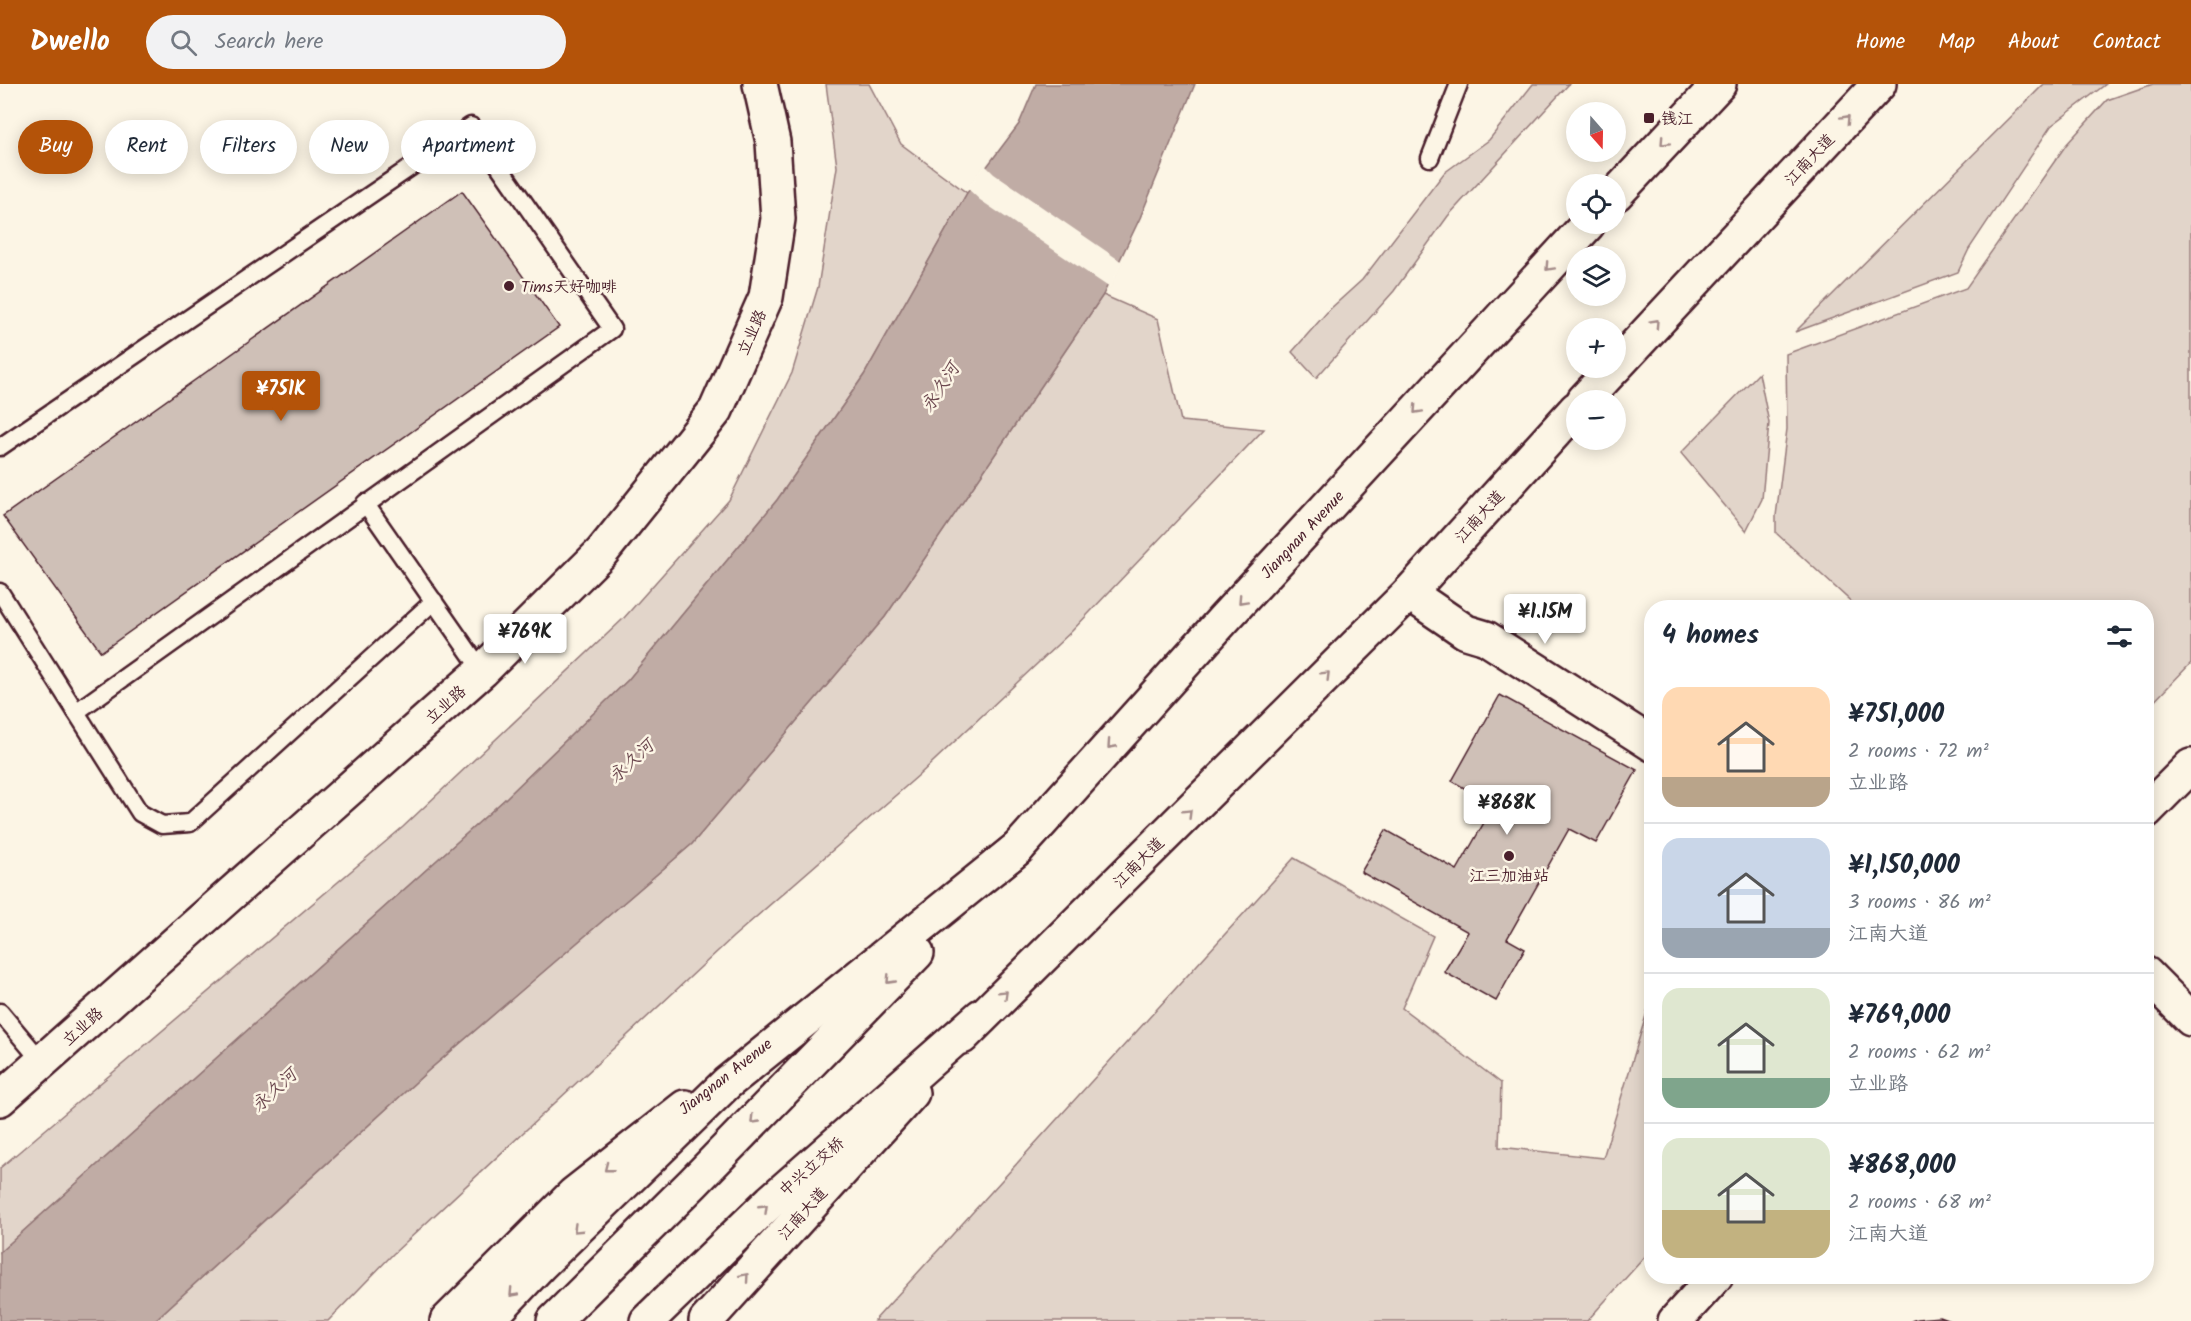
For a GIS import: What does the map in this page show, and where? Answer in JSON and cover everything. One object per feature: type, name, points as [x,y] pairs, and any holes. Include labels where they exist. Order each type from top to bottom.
[{"type":"main road","name":"立业路","points":[[0,1099],[482,671],[602,552],[716,410],[766,297],[778,219],[773,141],[760,84]]},
{"type":"main road","points":[[1626,183],[1719,84]]},
{"type":"main road","name":"江南大道","points":[[1626,355],[1879,84]]},
{"type":"main road","name":"Jiangnan Avenue","points":[[554,1321],[693,1183],[1018,848],[1223,620],[1579,234]]},
{"type":"main road","name":"江南大道","points":[[1593,390],[1605,378]]},
{"type":"main road","name":"江南大道","points":[[706,1321],[981,1016],[1409,593],[1566,420]]},
{"type":"main road","points":[[1409,593],[1466,632],[1486,638],[1644,739]]},
{"type":"main road","points":[[2154,803],[2191,766]]},
{"type":"main road","points":[[487,1321],[540,1265],[727,1083],[1018,848]]},
{"type":"main road","name":"Jiangnan Avenue","points":[[447,1321],[574,1194],[1018,848]]},
{"type":"main road","points":[[2154,982],[2191,1019]]},
{"type":"main road","name":"中兴立交桥","points":[[647,1321],[771,1202],[981,1016]]},
{"type":"main road","points":[[1675,1321],[1709,1284]]},
{"type":"lane","points":[[1430,158],[1459,84]]},
{"type":"lane","points":[[0,447],[471,126],[612,329],[365,503],[76,712]]},
{"type":"lane","points":[[365,503],[482,671]]},
{"type":"lane","points":[[0,592],[140,813],[162,825],[190,823],[434,601]]},
{"type":"lane","points":[[0,1012],[42,1062]]},
{"type":"shaded area","points":[[826,84],[869,84],[901,144],[967,193],[864,375],[777,500],[628,680],[504,800],[0,1252],[0,1168],[403,827],[623,619],[729,500],[792,373],[818,287],[837,167]]},
{"type":"shaded area","points":[[1533,84],[1569,84],[1448,216],[1394,291],[1316,378],[1292,352],[1329,310],[1362,280],[1444,173],[1489,140]]},
{"type":"shaded area","points":[[2044,84],[2106,84],[2051,126],[1969,249],[1958,272],[1795,332]]},
{"type":"shaded area","points":[[2153,84],[2191,84],[2191,663],[2154,702],[2154,600],[1849,600],[1776,533],[1787,429],[1786,354],[1966,288],[2066,145],[2107,100]]},
{"type":"shaded area","points":[[1103,295],[1158,319],[1181,421],[1264,429],[1072,631],[919,775],[733,937],[393,1254],[328,1321],[154,1321],[429,1070],[692,844],[885,617]]},
{"type":"shaded area","points":[[1759,373],[1769,423],[1762,499],[1746,531],[1681,453]]},
{"type":"shaded area","points":[[1294,858],[1433,936],[1402,1008],[1501,1083],[1499,1147],[1603,1158],[1644,1022],[1644,1258],[1587,1321],[874,1321]]},
{"type":"water","name":"永久河","points":[[1036,84],[1195,84],[1140,218],[1103,295],[885,617],[692,844],[429,1070],[154,1321],[0,1321],[0,1252],[504,800],[628,680],[777,500],[864,375],[967,193],[1019,124]]},
{"type":"pier","points":[[985,165],[994,174],[1122,262],[1110,288],[980,200],[967,188]]},
{"type":"building","points":[[462,191],[559,327],[101,652],[3,516]]},
{"type":"building","name":"江三加油站","points":[[1500,695],[1637,770],[1596,843],[1569,829],[1507,939],[1525,949],[1496,1001],[1444,972],[1468,932],[1361,872],[1386,830],[1457,870],[1494,805],[1452,781]]},
{"type":"building","points":[[1940,1317],[1951,1321],[1911,1321],[1917,1319]]},
{"type":"place","name":"钱江","points":[[1649,118]]},
{"type":"place","name":"Tims天好咖啡","points":[[509,286]]},
{"type":"place","name":"江三加油站","points":[[1509,856]]}]
